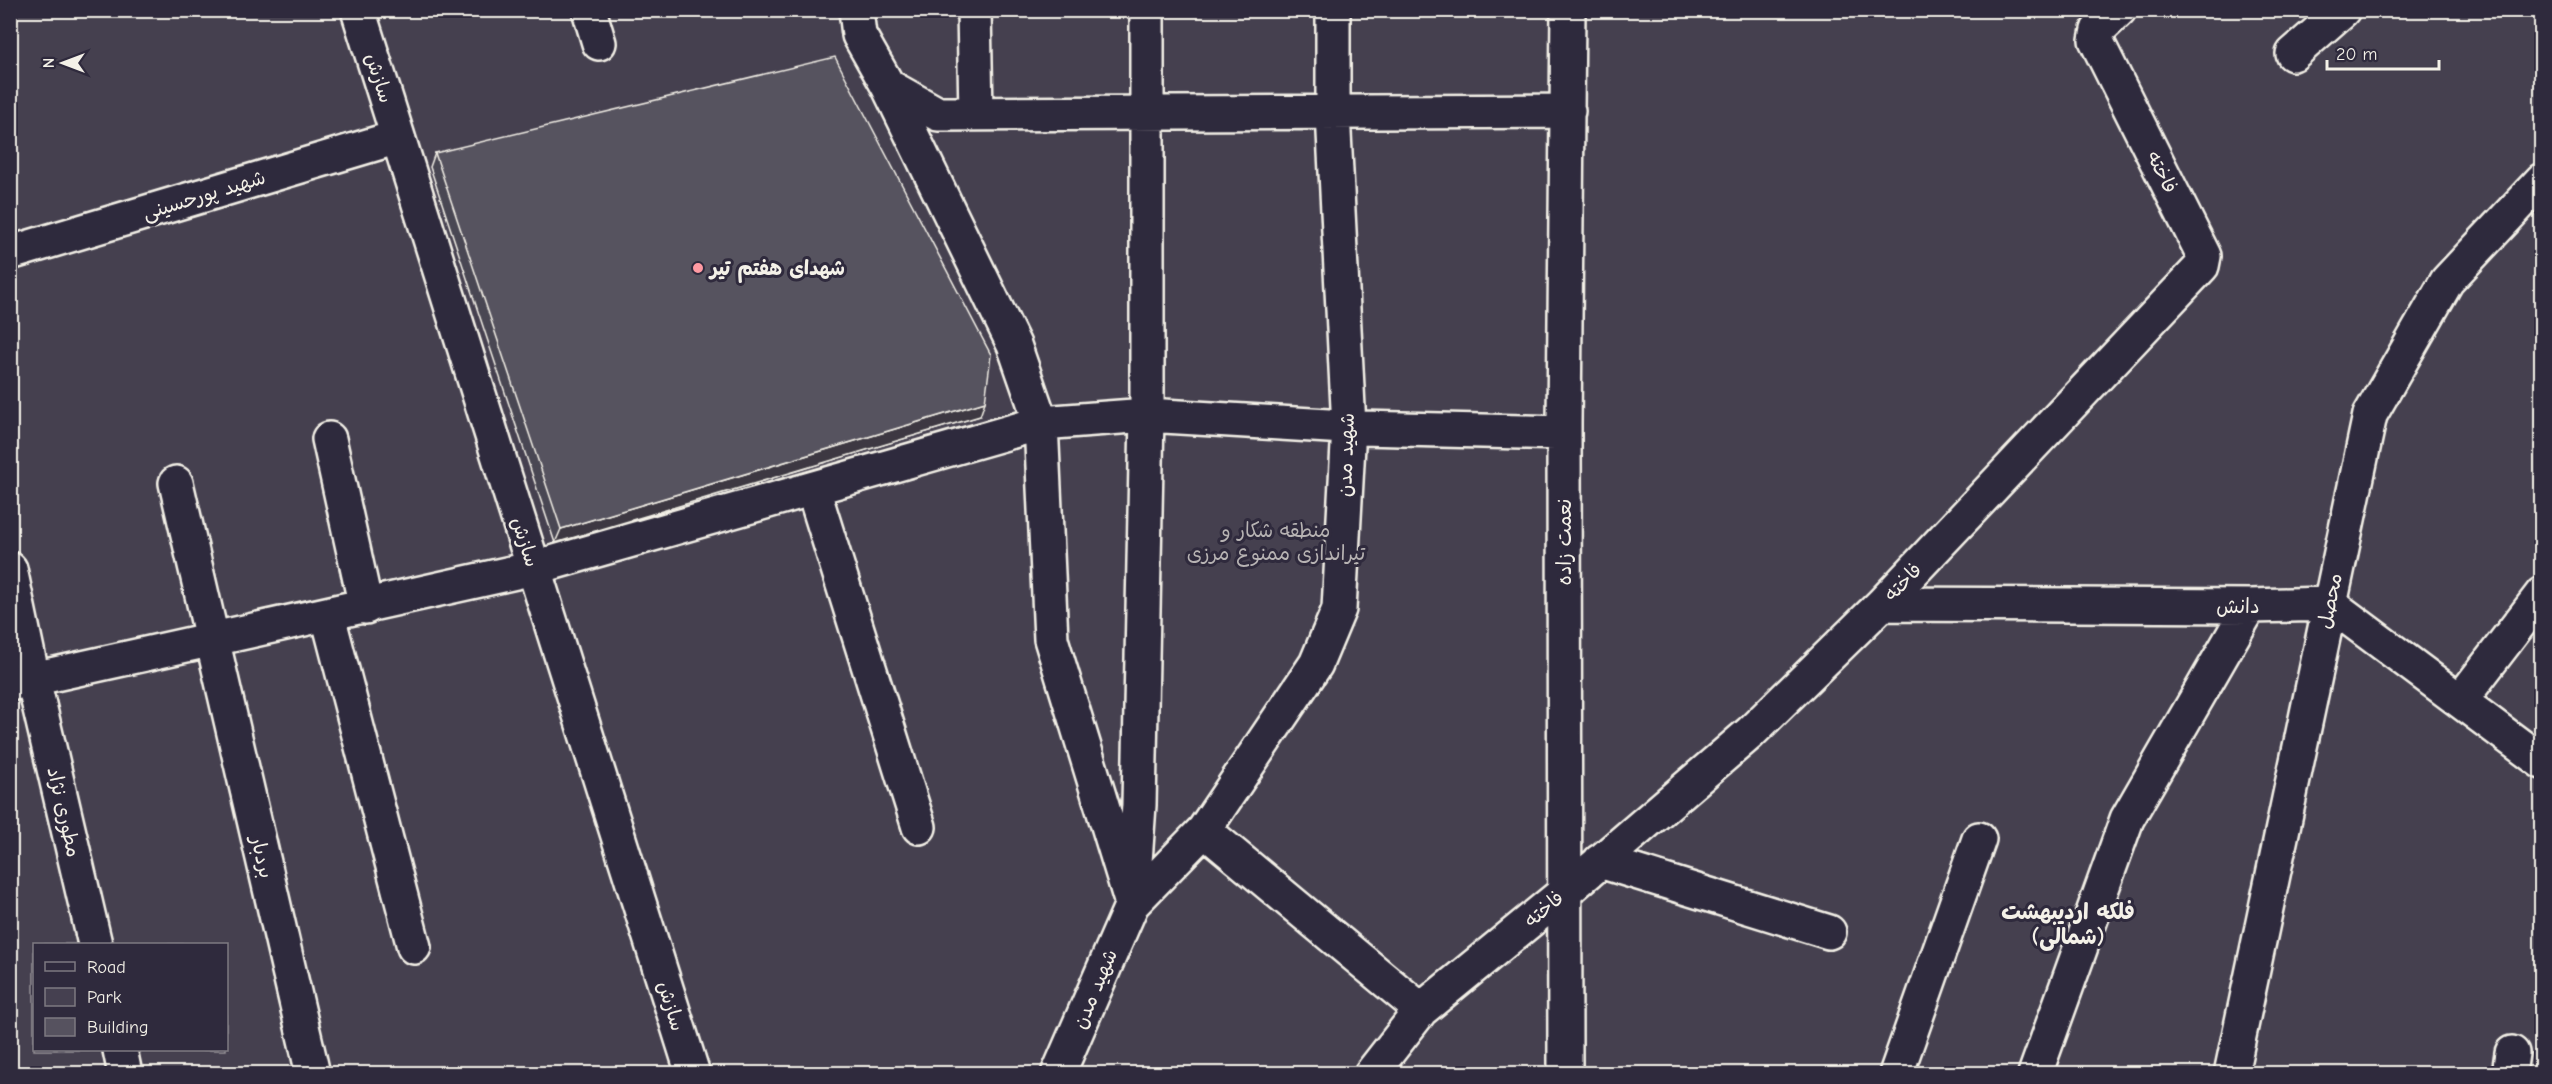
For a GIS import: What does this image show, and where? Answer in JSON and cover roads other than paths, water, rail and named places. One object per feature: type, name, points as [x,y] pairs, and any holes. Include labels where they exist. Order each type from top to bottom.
[{"type":"street","name":"سازش","points":[[358,10],[693,1074]]},
{"type":"street","points":[[588,10],[599,43]]},
{"type":"street","points":[[856,10],[860,35],[888,86],[1014,345],[1041,423],[1051,639],[1132,904]]},
{"type":"street","points":[[974,10],[976,114]]},
{"type":"street","name":"شهید مدن","points":[[1058,1074],[1132,904],[1139,806],[1147,415],[1147,10]]},
{"type":"street","name":"شهید مدن","points":[[1132,904],[1204,830],[1316,664],[1339,609],[1349,427],[1333,113],[1333,10]]},
{"type":"street","name":"نعمت زاده","points":[[1565,1074],[1564,433],[1568,10]]},
{"type":"street","name":"فاخته","points":[[1371,1074],[1421,1010],[1564,892],[1750,733],[1882,604],[2204,262],[2204,256],[2097,40],[2098,30],[2119,10]]},
{"type":"street","points":[[2293,54],[2343,10]]},
{"type":"street","points":[[888,86],[938,114],[1568,111]]},
{"type":"street","name":"شهید پورحسینی","points":[[10,253],[398,137]]},
{"type":"street","name":"محصل","points":[[2231,1074],[2370,415],[2447,281],[2541,180]]},
{"type":"street","points":[[22,682],[328,616],[534,568],[1041,423],[1147,415],[1349,427],[1564,433]]},
{"type":"street","points":[[329,439],[366,607]]},
{"type":"street","name":"بردبار","points":[[176,483],[313,1074]]},
{"type":"street","points":[[813,489],[919,827]]},
{"type":"street","name":"مطوری نژاد","points":[[10,569],[22,682],[94,943]]},
{"type":"street","points":[[2460,701],[2541,594]]},
{"type":"street","name":"دانش","points":[[1882,604],[2250,606],[2330,604]]},
{"type":"street","points":[[2330,604],[2541,762]]},
{"type":"street","points":[[2035,1074],[2127,819],[2250,606]]},
{"type":"street","points":[[328,616],[414,947]]},
{"type":"street","points":[[1204,830],[1421,1010]]},
{"type":"street","points":[[1896,1074],[1978,839]]},
{"type":"street","points":[[1600,861],[1829,932]]},
{"type":"street","points":[[120,1051],[125,1074]]},
{"type":"place","name":"شهدای هفتم تیر","points":[[698,268]]},
{"type":"district","name":"فلکه اردیبهشت (شمالی)","points":[[2068,924]]},
{"type":"park label","name":"منطقه شکار و تیراندازی ممنوع مرزی","points":[[1276,542]]}]
